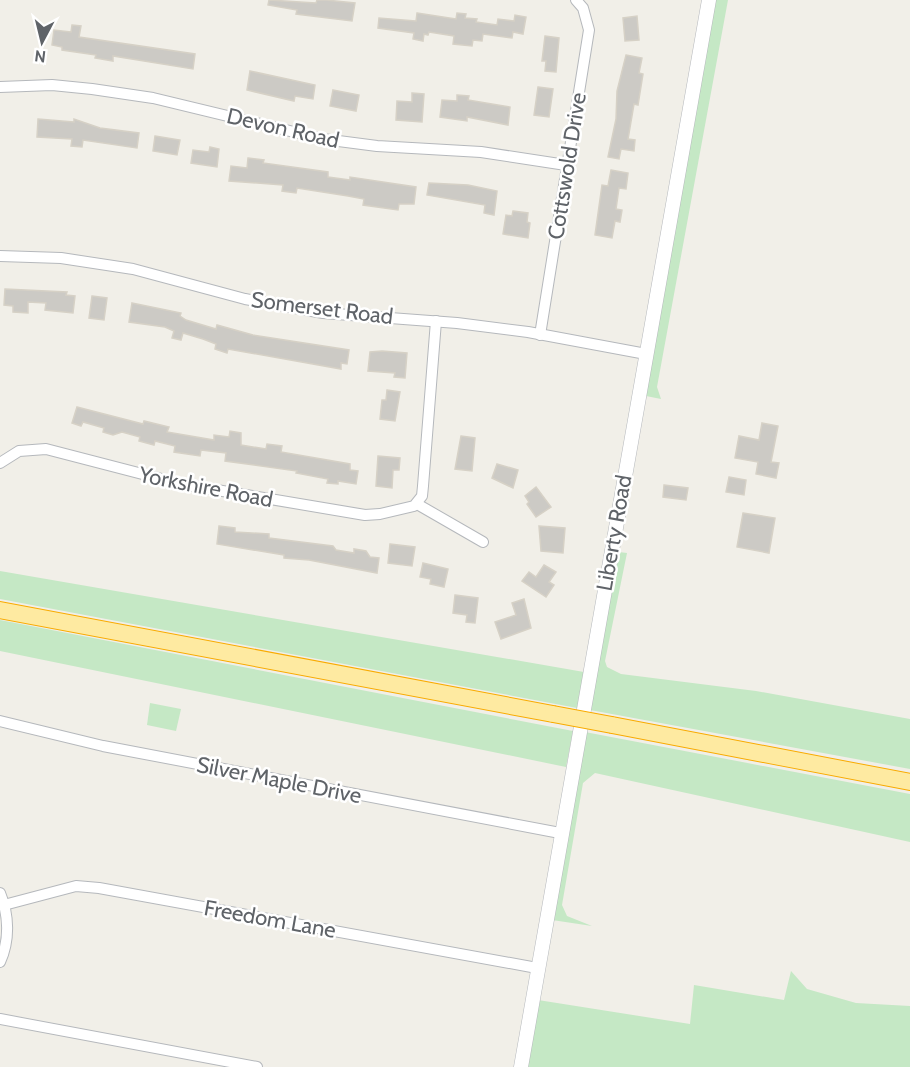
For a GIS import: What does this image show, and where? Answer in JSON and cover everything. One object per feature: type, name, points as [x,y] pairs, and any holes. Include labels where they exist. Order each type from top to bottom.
[{"type":"highway","points":[[0,610],[910,782]]},
{"type":"street","name":"Cottswold Drive","points":[[540,334],[589,30],[583,8],[576,0]]},
{"type":"street","name":"Liberty Road","points":[[520,1067],[709,0]]},
{"type":"street","name":"Devon Road","points":[[0,87],[92,88],[153,98],[323,140],[377,146],[481,152],[566,165]]},
{"type":"street","name":"Somerset Road","points":[[0,256],[61,258],[134,269],[245,299],[322,313],[436,321],[540,334],[646,354]]},
{"type":"street","points":[[436,321],[423,486],[417,504],[483,542]]},
{"type":"street","name":"Yorkshire Road","points":[[0,463],[19,451],[46,449],[181,484],[365,515],[380,514],[417,504]]},
{"type":"street","name":"Silver Maple Drive","points":[[0,721],[103,746],[560,834]]},
{"type":"street","name":"Freedom Lane","points":[[4,904],[76,886],[99,888],[537,968]]},
{"type":"street","points":[[0,893],[8,928],[7,944],[0,962]]},
{"type":"street","points":[[0,1019],[257,1067]]},
{"type":"green space","points":[[715,0],[728,0],[657,387],[661,399],[646,396]]},
{"type":"green space","points":[[619,552],[627,553],[605,661],[607,667],[621,674],[756,691],[910,719],[910,769],[590,710]]},
{"type":"green space","points":[[0,571],[584,672],[577,708],[0,599]]},
{"type":"green space","points":[[0,620],[573,731],[566,767],[0,651]]},
{"type":"green space","points":[[150,703],[181,709],[176,731],[147,725]]},
{"type":"green space","points":[[585,732],[910,794],[910,842],[595,773],[583,783],[562,905],[567,916],[592,926],[552,920]]},
{"type":"green space","points":[[791,971],[807,989],[856,1003],[910,1006],[910,1067],[527,1067],[538,1000],[690,1024],[694,985],[784,1000]]},
{"type":"building","points":[[269,0],[316,3],[317,0],[326,0],[355,3],[352,21],[296,14],[297,10],[268,5]]},
{"type":"building","points":[[417,13],[456,19],[457,13],[466,14],[465,18],[477,19],[476,22],[497,25],[498,19],[514,21],[515,15],[526,17],[523,34],[513,32],[512,38],[483,34],[482,41],[473,40],[472,46],[453,44],[454,36],[429,32],[428,35],[424,34],[423,41],[413,39],[414,33],[378,28],[379,18],[416,21]]},
{"type":"building","points":[[637,16],[639,40],[625,41],[623,18]]},
{"type":"building","points":[[72,25],[81,26],[79,37],[195,54],[193,69],[113,56],[113,61],[95,58],[96,55],[62,50],[62,47],[52,45],[54,30],[71,32]]},
{"type":"building","points":[[545,36],[559,38],[556,72],[545,71],[546,61],[542,61]]},
{"type":"building","points":[[626,55],[642,58],[639,73],[643,74],[638,105],[634,104],[628,139],[635,140],[634,151],[621,149],[619,159],[608,157],[616,119],[617,91]]},
{"type":"building","points":[[250,71],[315,85],[313,99],[295,96],[294,101],[247,90]]},
{"type":"building","points":[[538,87],[553,89],[549,117],[534,115]]},
{"type":"building","points":[[333,90],[359,95],[356,111],[330,106]]},
{"type":"building","points":[[412,93],[424,94],[422,122],[396,120],[397,101],[412,102]]},
{"type":"building","points":[[457,95],[469,96],[468,100],[510,107],[508,125],[467,117],[467,121],[440,117],[442,100],[457,101]]},
{"type":"building","points":[[38,119],[74,122],[74,119],[100,128],[139,133],[137,148],[83,140],[82,147],[71,146],[72,139],[37,137]]},
{"type":"building","points":[[155,136],[180,140],[177,155],[153,151]]},
{"type":"building","points":[[210,147],[219,149],[217,167],[191,163],[193,150],[209,152]]},
{"type":"building","points":[[248,158],[264,160],[263,163],[328,172],[328,177],[350,180],[350,177],[416,187],[414,204],[399,204],[398,210],[363,205],[364,199],[348,196],[297,188],[296,193],[282,191],[283,185],[229,181],[231,166],[247,168]]},
{"type":"building","points":[[611,170],[628,173],[626,189],[619,188],[616,209],[622,210],[620,222],[615,221],[612,238],[595,235],[602,185],[608,186]]},
{"type":"building","points":[[429,183],[468,185],[497,191],[494,215],[484,213],[485,205],[427,195]]},
{"type":"building","points":[[513,211],[528,213],[527,222],[530,223],[528,238],[503,234],[506,215],[512,216]]},
{"type":"building","points":[[5,289],[67,292],[66,295],[75,296],[73,313],[45,310],[46,303],[28,302],[28,313],[13,312],[13,306],[4,305]]},
{"type":"building","points":[[92,296],[107,298],[104,320],[89,318]]},
{"type":"building","points":[[132,303],[181,313],[180,316],[186,320],[216,329],[217,325],[253,335],[349,350],[347,364],[341,363],[341,369],[228,349],[227,353],[215,349],[216,344],[183,333],[181,340],[172,338],[174,331],[165,327],[129,322]]},
{"type":"building","points":[[370,352],[407,353],[405,378],[394,377],[395,373],[368,371]]},
{"type":"building","points":[[387,390],[400,392],[395,421],[380,419],[382,400],[386,400]]},
{"type":"building","points":[[77,407],[143,424],[144,421],[169,427],[167,432],[214,440],[214,435],[229,437],[230,431],[241,433],[241,445],[266,449],[267,444],[282,446],[281,452],[350,464],[350,470],[358,471],[356,484],[338,481],[338,484],[327,483],[328,479],[296,473],[297,471],[225,461],[226,453],[201,450],[200,456],[174,452],[175,446],[155,441],[154,445],[139,441],[140,437],[122,432],[113,435],[103,432],[104,428],[83,422],[81,426],[72,423]]},
{"type":"building","points":[[762,423],[778,426],[771,462],[779,463],[776,478],[756,474],[758,462],[735,458],[739,436],[759,440]]},
{"type":"building","points":[[461,436],[475,438],[472,471],[455,469]]},
{"type":"building","points":[[378,456],[400,458],[399,470],[393,470],[392,488],[376,486]]},
{"type":"building","points":[[497,464],[518,470],[513,488],[492,478]]},
{"type":"building","points":[[729,477],[746,480],[744,495],[726,492]]},
{"type":"building","points":[[664,485],[688,488],[686,500],[663,497]]},
{"type":"building","points":[[536,487],[551,507],[536,517],[527,504],[529,502],[525,496]]},
{"type":"building","points":[[743,513],[775,518],[769,553],[737,547]]},
{"type":"building","points":[[219,526],[235,528],[235,532],[269,534],[269,538],[333,546],[336,550],[354,553],[354,549],[366,551],[370,557],[379,558],[377,573],[309,560],[284,558],[284,555],[217,544]]},
{"type":"building","points":[[539,526],[565,528],[563,553],[541,551]]},
{"type":"building","points":[[390,544],[415,547],[412,566],[388,563]]},
{"type":"building","points":[[423,563],[448,569],[444,587],[430,584],[431,579],[420,577]]},
{"type":"building","points":[[544,565],[556,572],[549,582],[554,585],[546,597],[522,581],[529,572],[536,577]]},
{"type":"building","points":[[455,595],[478,598],[475,623],[466,622],[467,615],[453,613]]},
{"type":"building","points":[[524,599],[531,628],[501,639],[495,622],[516,615],[512,603]]}]
